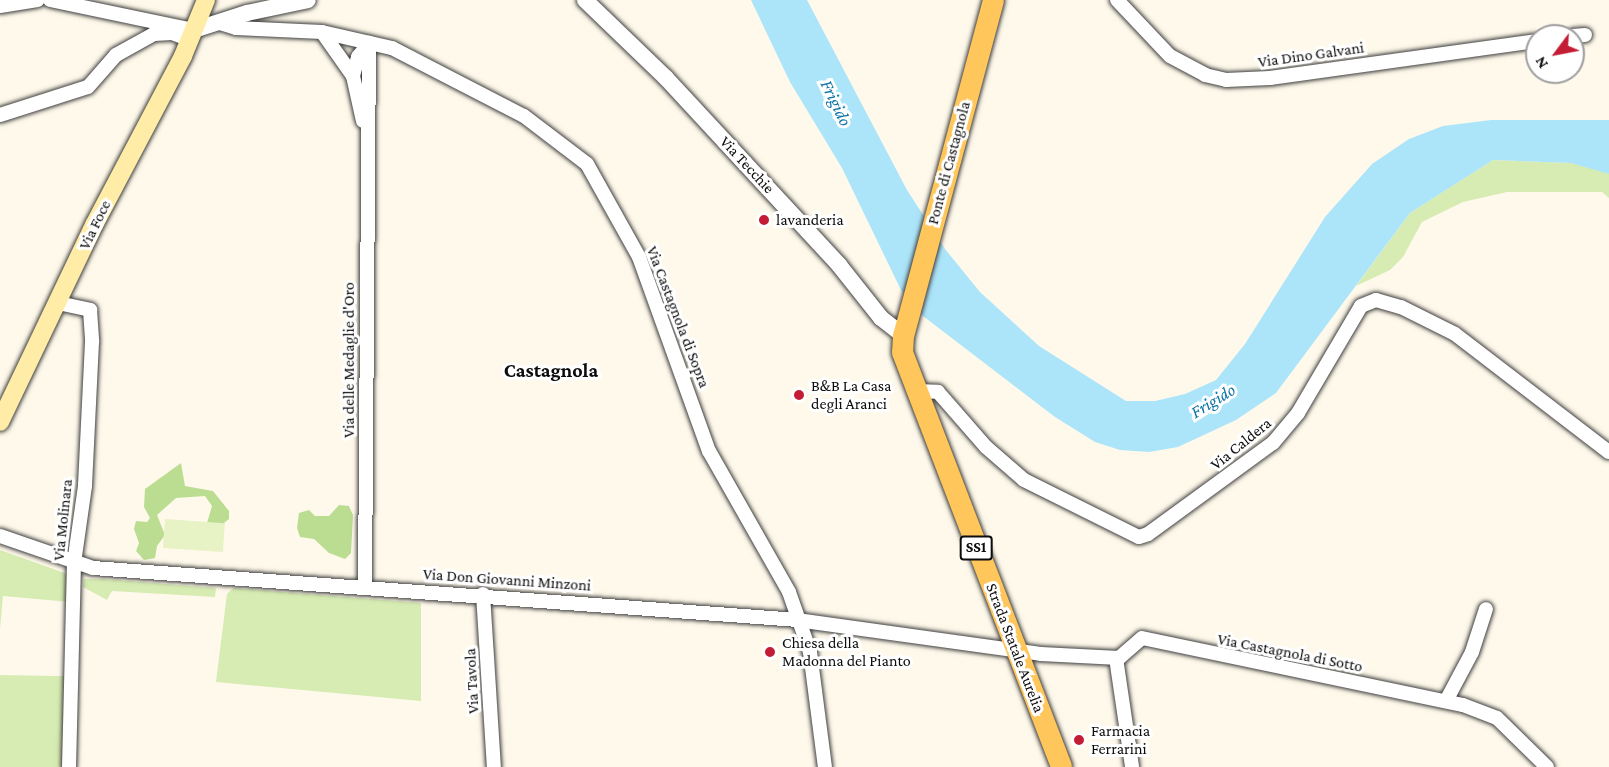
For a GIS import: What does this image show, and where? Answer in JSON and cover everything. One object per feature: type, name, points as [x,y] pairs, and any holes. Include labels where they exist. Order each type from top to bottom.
[{"type":"main road","name":"Ponte di Castagnola","points":[[904,331],[993,0]]},
{"type":"main road","name":"Via Foce","points":[[0,422],[197,21]]},
{"type":"main road","name":"Strada Statale Aurelia","points":[[904,331],[904,365],[1061,767]]},
{"type":"street","points":[[0,6],[38,0]]},
{"type":"street","points":[[50,0],[220,23],[308,0]]},
{"type":"street","name":"Via Tecchie","points":[[585,0],[666,78],[839,265],[881,318],[904,331]]},
{"type":"street","name":"Via Dino Galvani","points":[[1117,0],[1170,56],[1205,75],[1226,80],[1270,78],[1525,43]]},
{"type":"street","points":[[0,115],[88,87],[116,55],[154,34],[172,33],[197,21]]},
{"type":"street","name":"Via Castagnola di Sopra","points":[[220,23],[236,28],[322,32],[392,48],[524,116],[587,165],[639,257],[709,451],[773,558],[797,620],[814,675],[825,767]]},
{"type":"street","name":"Via delle Medaglie d'Oro","points":[[322,32],[353,76],[366,135]]},
{"type":"street","points":[[353,76],[358,57],[369,43]]},
{"type":"street","name":"Via delle Medaglie d'Oro","points":[[365,585],[366,135],[371,88],[369,43]]},
{"type":"street","name":"Via Caldera","points":[[914,391],[938,392],[986,447],[1024,480],[1138,537],[1154,530],[1273,442],[1298,413],[1361,306],[1376,300],[1401,307],[1455,334],[1609,452]]},
{"type":"street","name":"Via Molinara","points":[[58,303],[85,307],[91,315],[84,486],[74,563],[69,767]]},
{"type":"street","name":"Via Don Giovanni Minzoni","points":[[0,536],[93,568],[365,585],[797,620],[1015,648]]},
{"type":"street","name":"Via Tavola","points":[[483,594],[494,767]]},
{"type":"street","points":[[1446,701],[1472,652],[1486,609]]},
{"type":"street","name":"Via Castagnola di Sotto","points":[[1116,658],[1124,657],[1142,638],[1222,657],[1446,701],[1497,718],[1547,767]]},
{"type":"street","points":[[1015,648],[1041,654],[1116,658],[1132,767]]},
{"type":"green space","points":[[1493,160],[1571,163],[1602,170],[1609,174],[1609,198],[1602,192],[1507,192],[1463,202],[1422,222],[1403,257],[1390,270],[1356,286],[1410,213]]},
{"type":"green space","points":[[181,463],[185,486],[213,491],[229,511],[229,519],[219,527],[207,523],[212,506],[205,496],[176,498],[157,515],[165,535],[157,546],[155,558],[144,560],[136,551],[139,543],[134,529],[136,521],[147,522],[150,518],[144,507],[145,489]]},
{"type":"green space","points":[[339,505],[349,506],[353,515],[351,553],[345,559],[329,553],[314,539],[300,537],[297,528],[299,513],[309,510],[315,516],[329,516]]},
{"type":"green space","points":[[165,519],[225,523],[223,552],[163,548]]},
{"type":"green space","points":[[0,550],[70,575],[70,602],[3,596],[0,629]]},
{"type":"green space","points":[[84,579],[216,588],[215,597],[112,591],[107,600],[83,587]]},
{"type":"green space","points":[[233,588],[421,603],[421,701],[216,682],[227,594]]},
{"type":"green space","points":[[0,675],[67,676],[65,767],[0,767]]},
{"type":"water","name":"Frigido","points":[[751,0],[807,0],[907,190],[945,249],[980,292],[1039,346],[1126,401],[1155,401],[1185,394],[1216,380],[1245,344],[1325,217],[1372,164],[1409,139],[1443,126],[1491,120],[1609,120],[1609,174],[1571,163],[1493,160],[1410,213],[1276,393],[1236,420],[1178,447],[1149,452],[1120,450],[1095,442],[1055,417],[923,316],[901,290],[842,168],[790,82]]},
{"type":"place","name":"lavanderia","points":[[764,220]]},
{"type":"place","name":"B&B La Casa degli Aranci","points":[[799,395]]},
{"type":"place","name":"Chiesa della Madonna del Pianto","points":[[770,652]]},
{"type":"place","name":"Farmacia Ferrarini","points":[[1079,740]]},
{"type":"district","name":"Castagnola","points":[[551,370]]}]
